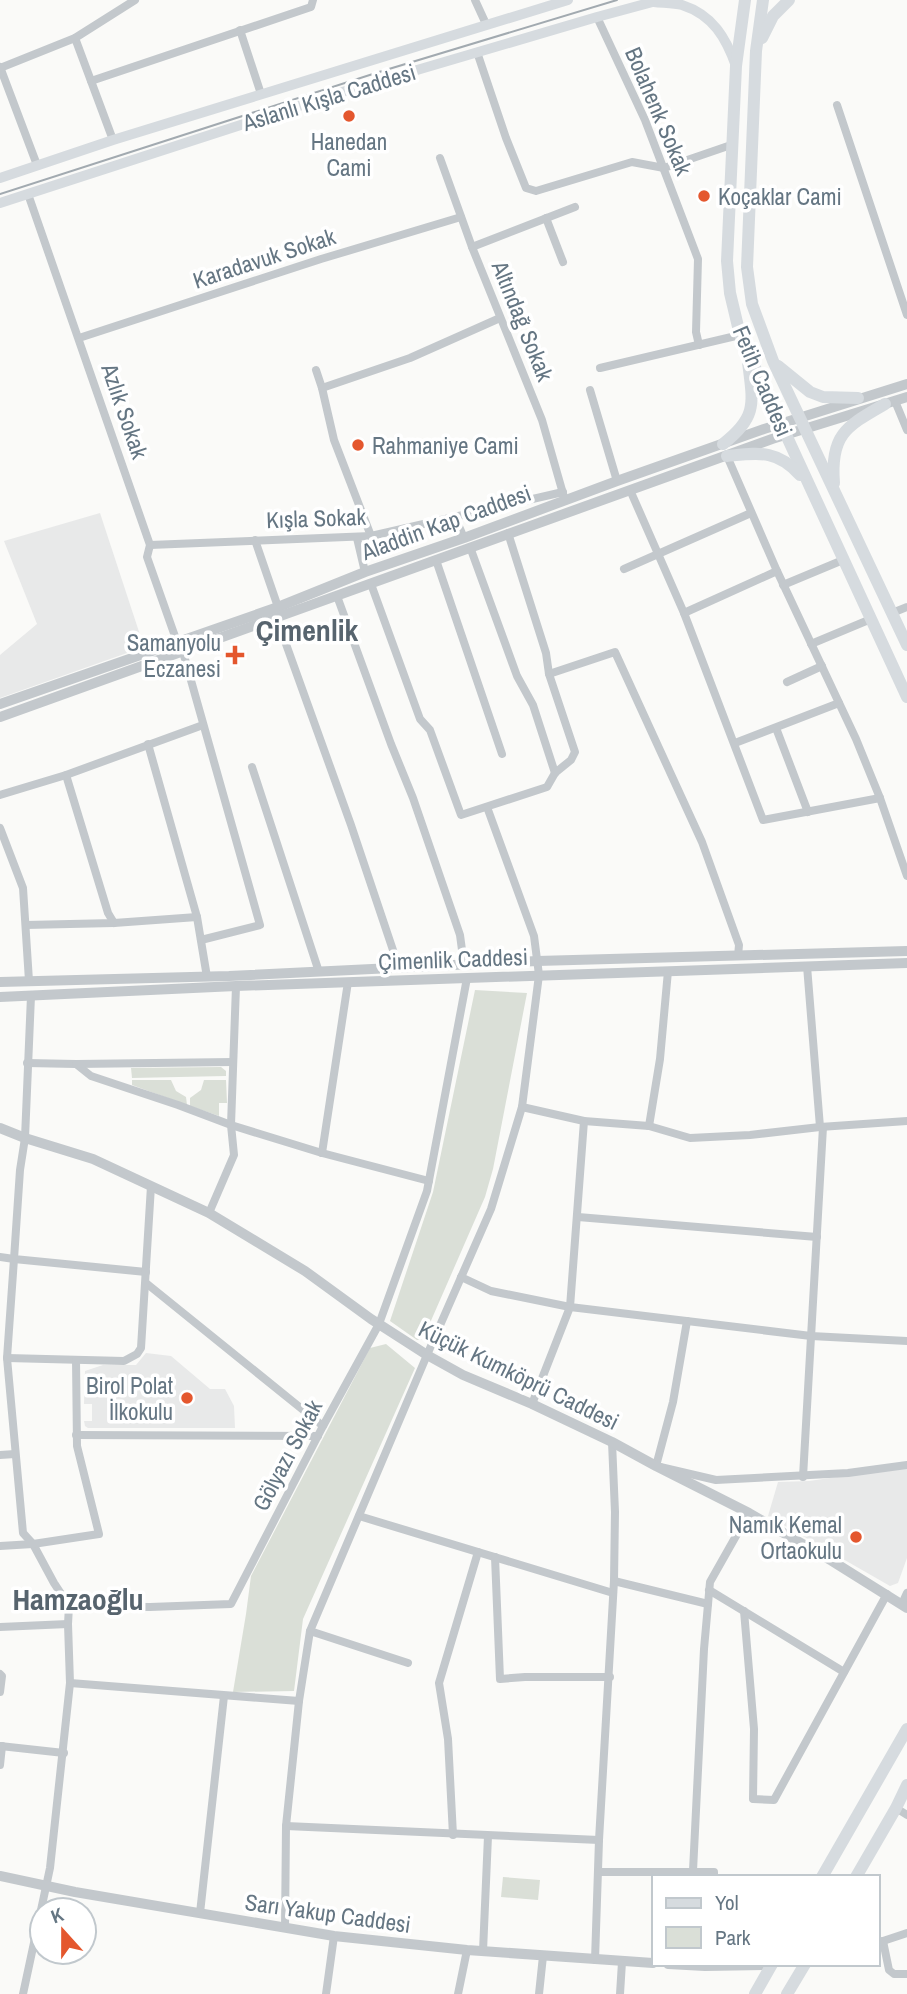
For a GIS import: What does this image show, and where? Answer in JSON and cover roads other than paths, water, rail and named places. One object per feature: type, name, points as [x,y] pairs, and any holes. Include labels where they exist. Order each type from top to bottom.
[{"type":"main road","name":"Aslanlı Kışla Caddesi","points":[[0,178],[113,140],[568,0]]},
{"type":"main road","name":"Fetih Caddesi","points":[[745,0],[736,66],[731,145],[727,261],[730,293],[743,341],[907,696]]},
{"type":"main road","name":"Fetih Caddesi","points":[[763,0],[756,51],[747,267],[752,304],[773,361],[907,645]]},
{"type":"main road","points":[[756,51],[773,16],[789,0]]},
{"type":"main road","name":"Aslanlı Kışla Caddesi","points":[[0,203],[326,97],[657,1]]},
{"type":"main road","points":[[657,1],[682,5],[703,15],[725,38],[736,66]]},
{"type":"main road","points":[[725,450],[748,419],[752,407],[743,341]]},
{"type":"main road","points":[[773,361],[810,392],[823,397],[858,398]]},
{"type":"main road","points":[[834,491],[834,463],[844,431],[855,421],[890,403]]},
{"type":"main road","points":[[725,450],[774,455],[788,462],[810,487]]},
{"type":"main road","points":[[823,1875],[907,1729]]},
{"type":"main road","points":[[857,1875],[902,1812],[907,1785]]},
{"type":"main road","points":[[755,1994],[771,1966]]},
{"type":"main road","points":[[787,1994],[806,1966]]},
{"type":"street","points":[[37,165],[0,67],[75,38],[135,0]]},
{"type":"street","points":[[474,0],[486,24]]},
{"type":"street","points":[[91,81],[312,3]]},
{"type":"street","name":"Bolahenk Sokak","points":[[597,17],[645,120],[698,258],[696,332],[699,345]]},
{"type":"street","points":[[240,30],[261,94]]},
{"type":"street","points":[[75,38],[113,140]]},
{"type":"street","points":[[477,52],[526,188],[536,191],[632,162],[664,168],[731,145]]},
{"type":"street","points":[[836,105],[907,315]]},
{"type":"street","name":"Altındağ Sokak","points":[[440,158],[472,247],[541,420],[564,496]]},
{"type":"street","name":"Azlık Sokak","points":[[28,194],[150,545],[147,557],[177,642]]},
{"type":"street","points":[[472,247],[575,206]]},
{"type":"street","name":"Karadavuk Sokak","points":[[79,338],[321,259],[461,217]]},
{"type":"street","points":[[546,218],[562,262]]},
{"type":"street","points":[[322,388],[410,358],[500,318]]},
{"type":"street","points":[[600,368],[699,345],[743,341]]},
{"type":"street","points":[[316,370],[334,440],[371,537]]},
{"type":"street","name":"Aladdin Kap Caddesi","points":[[802,423],[858,398],[907,384]]},
{"type":"street","points":[[590,390],[617,481]]},
{"type":"street","name":"Aladdin Kap Caddesi","points":[[0,717],[630,490],[783,429],[907,397]]},
{"type":"street","points":[[890,403],[907,430]]},
{"type":"street","points":[[725,450],[880,798],[907,876]]},
{"type":"street","name":"Aladdin Kap Caddesi","points":[[0,704],[278,607],[365,572],[464,538],[564,496],[725,450]]},
{"type":"street","points":[[630,490],[684,613],[763,820],[880,798]]},
{"type":"street","name":"Kışla Sokak","points":[[150,545],[371,537],[455,517],[564,496]]},
{"type":"street","points":[[624,569],[751,513]]},
{"type":"street","points":[[455,517],[464,538]]},
{"type":"street","points":[[371,584],[420,719],[430,730],[461,815],[547,787],[555,773],[571,760],[575,752],[508,533]]},
{"type":"street","points":[[356,538],[365,572]]},
{"type":"street","points":[[255,540],[278,607]]},
{"type":"street","points":[[470,547],[517,676],[533,705],[555,773]]},
{"type":"street","points":[[783,585],[843,559]]},
{"type":"street","points":[[436,560],[502,754]]},
{"type":"street","points":[[684,613],[777,571]]},
{"type":"street","points":[[337,596],[413,798],[456,922],[464,965]]},
{"type":"street","points":[[892,614],[907,607]]},
{"type":"street","points":[[277,619],[399,968]]},
{"type":"street","points":[[811,644],[871,619]]},
{"type":"street","points":[[183,652],[260,925],[201,940]]},
{"type":"street","points":[[549,674],[615,652],[702,842],[739,945],[738,956]]},
{"type":"street","points":[[787,682],[822,666]]},
{"type":"street","points":[[735,743],[839,703]]},
{"type":"street","points":[[0,795],[66,775],[203,725]]},
{"type":"street","points":[[776,728],[808,811]]},
{"type":"street","points":[[148,744],[197,917],[207,977]]},
{"type":"street","points":[[252,767],[318,972]]},
{"type":"street","points":[[66,775],[108,913],[114,923]]},
{"type":"street","points":[[285,1928],[286,1826],[299,1701],[310,1631],[491,1209],[522,1107],[539,975],[534,936],[487,807]]},
{"type":"street","points":[[0,828],[23,888],[29,981]]},
{"type":"street","points":[[26,925],[114,923],[197,917]]},
{"type":"street","name":"Çimenlik Caddesi","points":[[0,982],[207,977],[537,961],[907,951]]},
{"type":"street","name":"Çimenlik Caddesi","points":[[0,998],[236,986],[907,962]]},
{"type":"street","points":[[803,1477],[821,1127],[807,966]]},
{"type":"street","points":[[649,1126],[660,1059],[668,971]]},
{"type":"street","name":"Gölyazı Sokak","points":[[69,1606],[231,1604],[379,1324],[427,1191],[467,978]]},
{"type":"street","points":[[322,1153],[348,982]]},
{"type":"street","points":[[209,1213],[234,1155],[231,1125],[236,986]]},
{"type":"street","points":[[23,1994],[50,1868],[70,1684],[69,1606],[33,1544],[23,1533],[7,1357],[20,1170],[25,1138],[31,996]]},
{"type":"street","points":[[27,1063],[233,1062]]},
{"type":"street","points":[[76,1064],[90,1076],[231,1125],[322,1153],[429,1181]]},
{"type":"street","points":[[522,1107],[584,1121],[649,1126],[690,1138],[907,1121]]},
{"type":"street","points":[[532,1404],[570,1307],[584,1121]]},
{"type":"street","name":"Küçük Kumköprü Caddesi","points":[[0,1128],[93,1159],[209,1213],[304,1271],[427,1355],[463,1375],[612,1442],[749,1513],[905,1606]]},
{"type":"street","points":[[7,1357],[124,1361],[137,1354],[141,1348],[151,1186]]},
{"type":"street","points":[[578,1217],[817,1237]]},
{"type":"street","points":[[0,1257],[146,1272]]},
{"type":"street","points":[[461,1277],[491,1291],[570,1307],[811,1336],[907,1341]]},
{"type":"street","points":[[146,1283],[323,1426]]},
{"type":"street","points":[[687,1321],[673,1402],[656,1466],[716,1480],[803,1477],[907,1465]]},
{"type":"street","points":[[0,1546],[99,1534],[78,1458],[76,1360]]},
{"type":"street","points":[[76,1435],[318,1436]]},
{"type":"street","points":[[595,1960],[614,1581],[612,1442]]},
{"type":"street","points":[[0,1455],[15,1454]]},
{"type":"street","points":[[693,1871],[710,1582],[749,1513]]},
{"type":"street","points":[[359,1516],[613,1593]]},
{"type":"street","points":[[453,1835],[448,1739],[439,1683],[478,1552]]},
{"type":"street","points":[[495,1557],[500,1679],[610,1677]]},
{"type":"street","points":[[614,1581],[708,1604]]},
{"type":"street","points":[[709,1590],[844,1672]]},
{"type":"street","points":[[905,1606],[907,1593]]},
{"type":"street","points":[[744,1611],[754,1729],[753,1799],[774,1800],[887,1594]]},
{"type":"street","points":[[0,1627],[68,1624]]},
{"type":"street","points":[[310,1631],[408,1663]]},
{"type":"street","points":[[0,1674],[0,1692]]},
{"type":"street","points":[[70,1684],[299,1701]]},
{"type":"street","points":[[200,1913],[225,1696]]},
{"type":"street","points":[[0,1765],[1,1746],[64,1753]]},
{"type":"street","points":[[286,1826],[599,1840]]},
{"type":"street","points":[[483,1951],[488,1836]]},
{"type":"street","points":[[598,1872],[693,1871],[714,1872],[714,1875]]},
{"type":"street","name":"Sarı Yakup Caddesi","points":[[0,1877],[334,1936],[467,1950],[652,1963]]},
{"type":"street","points":[[907,1933],[880,1942],[889,1970],[894,1974],[907,1974]]},
{"type":"street","points":[[326,1994],[334,1936]]},
{"type":"street","points":[[458,1994],[467,1950]]},
{"type":"street","points":[[539,1994],[543,1956]]},
{"type":"street","points":[[620,1994],[622,1962]]},
{"type":"tram line","points":[[0,194],[379,72],[617,0]]},
{"type":"place","name":"Hanedan Cami","points":[[349,116]]},
{"type":"place","name":"Koçaklar Cami","points":[[704,196]]},
{"type":"place","name":"Rahmaniye Cami","points":[[358,445]]},
{"type":"place","name":"Samanyolu Eczanesi","points":[[235,655]]},
{"type":"place","name":"Birol Polat İlkokulu","points":[[187,1398]]},
{"type":"place","name":"Namık Kemal Ortaokulu","points":[[856,1537]]},
{"type":"district","name":"Çimenlik","points":[[307,630]]},
{"type":"district","name":"Hamzaoğlu","points":[[78,1599]]}]
